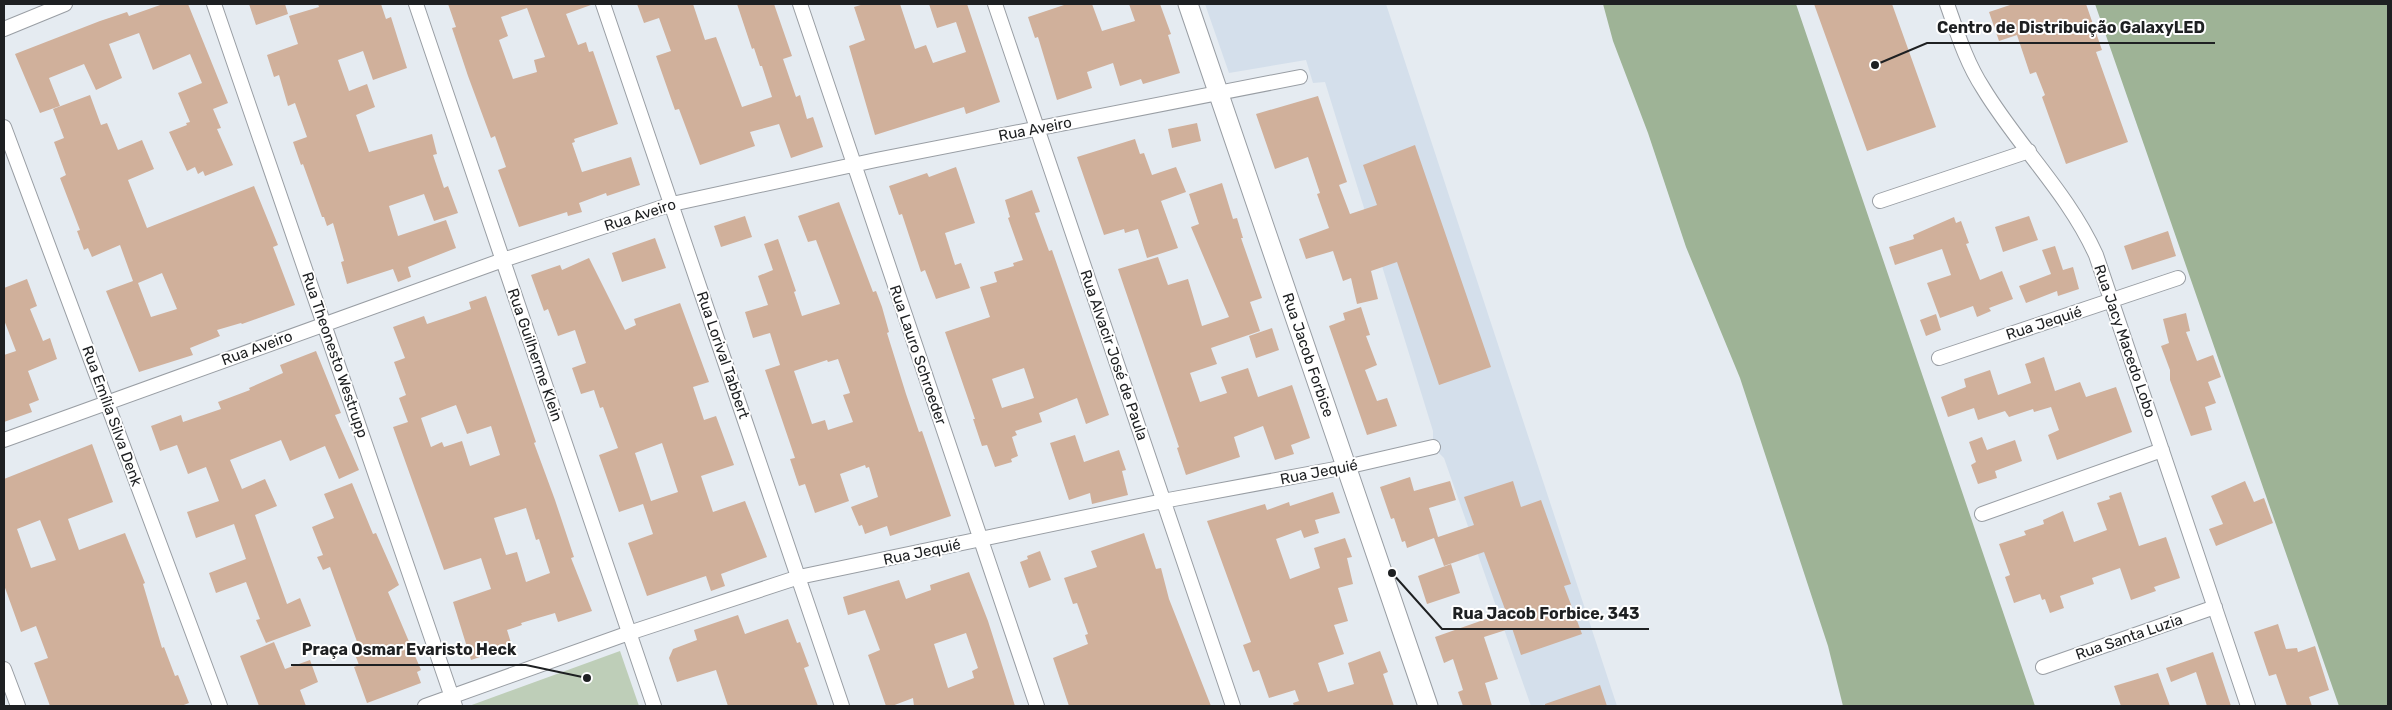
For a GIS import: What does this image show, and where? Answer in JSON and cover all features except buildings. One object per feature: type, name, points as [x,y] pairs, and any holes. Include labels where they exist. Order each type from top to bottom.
[{"type":"street","points":[[4,29],[65,4]]},
{"type":"street","name":"Rua Theonesto Westrupp","points":[[214,4],[454,701]]},
{"type":"street","name":"Rua Guilherme Klein","points":[[416,4],[654,706]]},
{"type":"street","name":"Rua Lorival Tabbert","points":[[603,4],[842,706]]},
{"type":"street","name":"Rua Lauro Schroeder","points":[[800,4],[1037,706]]},
{"type":"street","name":"Rua Alvacir José de Paula","points":[[995,4],[1233,706]]},
{"type":"street","name":"Rua Jacob Forbice","points":[[1188,4],[1428,706]]},
{"type":"street","name":"Rua Jacy Macedo Lobo","points":[[1947,4],[1963,49],[1982,87],[2006,123],[2069,206],[2088,238],[2112,301],[2248,706]]},
{"type":"street","name":"Rua Aveiro","points":[[4,440],[503,260],[672,204],[854,164],[1300,77]]},
{"type":"street","name":"Rua Emília Silva Denk","points":[[4,126],[220,706]]},
{"type":"street","points":[[1880,201],[2029,151]]},
{"type":"street","name":"Rua Jequié","points":[[1939,358],[2178,278]]},
{"type":"street","name":"Rua Jequié","points":[[425,706],[454,701],[629,633],[798,577],[1163,501],[1346,467],[1433,447]]},
{"type":"street","points":[[1982,514],[2162,450]]},
{"type":"street","name":"Rua Santa Luzia","points":[[2043,666],[2215,607]]},
{"type":"street","points":[[4,669],[18,706]]},
{"type":"shaded area","points":[[1205,4],[1386,4],[1617,706],[1531,706],[1444,458],[1433,447],[1433,431],[1325,82],[1313,83],[1306,60],[1229,73]]},
{"type":"green space","points":[[1603,4],[1796,4],[2035,706],[1843,706],[1828,646],[1740,378],[1686,247],[1648,133],[1613,41]]},
{"type":"green space","points":[[2095,4],[2388,4],[2388,706],[2339,706]]},
{"type":"green space","points":[[620,651],[639,706],[469,706]]},
{"type":"place","name":"Centro de Distribuição GalaxyLED","points":[[1875,65]]},
{"type":"place","name":"Rua Jacob Forbice, 343","points":[[1392,573]]},
{"type":"place","name":"Praça Osmar Evaristo Heck","points":[[587,678]]}]
